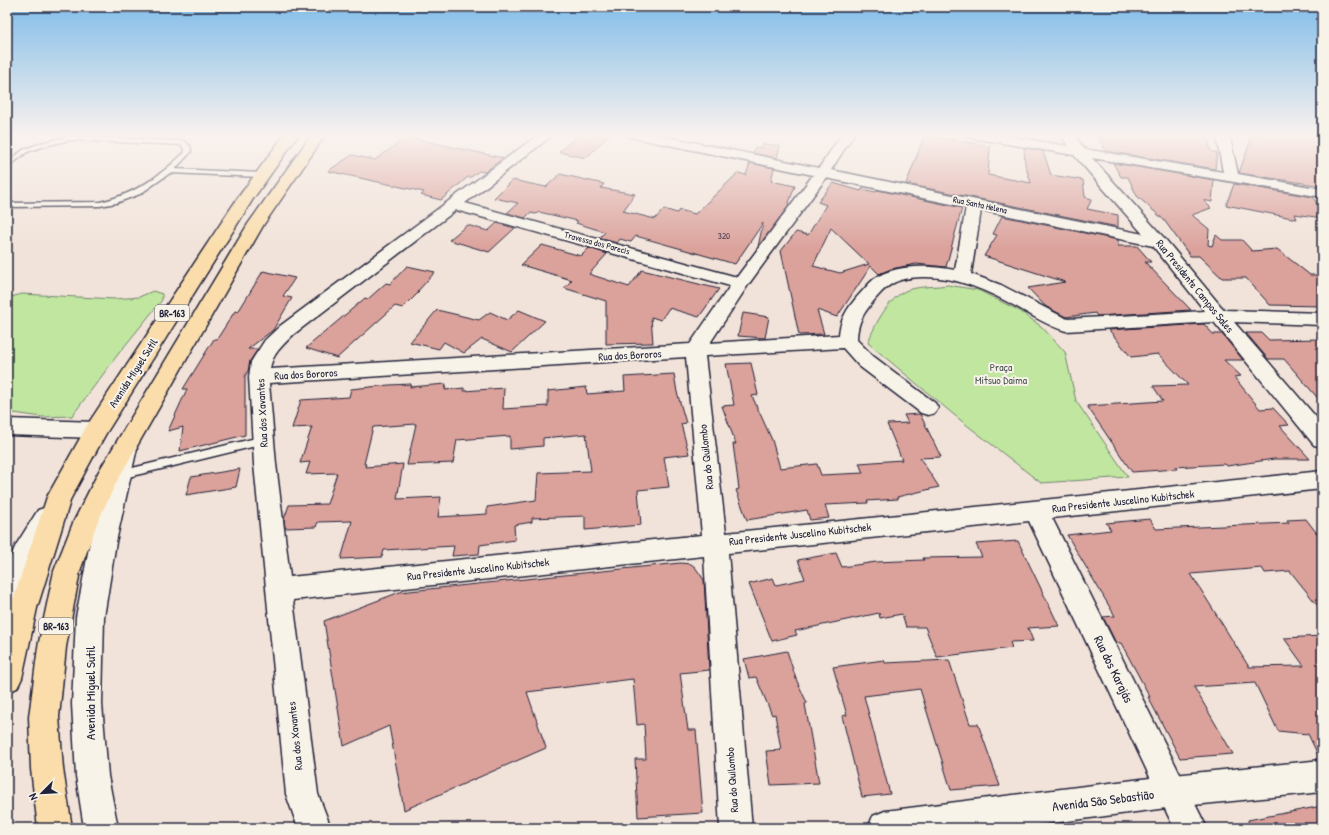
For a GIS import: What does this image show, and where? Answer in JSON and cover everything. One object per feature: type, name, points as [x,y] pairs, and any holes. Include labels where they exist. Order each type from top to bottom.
[{"type":"highway","name":"Avenida Miguel Sutil","points":[[55,826],[47,769],[44,717],[52,647],[67,571],[82,530],[107,478],[256,224],[291,173]]},
{"type":"highway","name":"Avenida Miguel Sutil","points":[[7,678],[23,608],[59,497],[96,430],[261,175]]},
{"type":"main road","name":"Avenida Miguel Sutil","points":[[101,828],[92,776],[87,704],[90,617],[103,542],[128,442]]},
{"type":"main road","name":"Avenida Miguel Sutil","points":[[7,598],[25,553],[59,497]]},
{"type":"main road","name":"Avenida São Sebastião","points":[[885,828],[1174,791],[1322,776]]},
{"type":"street","name":"Rua dos Xavantes","points":[[315,828],[302,794],[264,440],[259,377],[260,362],[272,344],[288,330],[496,173]]},
{"type":"street","points":[[695,351],[741,282],[822,173]]},
{"type":"street","name":"Rua Santa Helena","points":[[828,173],[1159,242]]},
{"type":"street","name":"Rua Presidente Campos Sales","points":[[1098,173],[1159,242],[1322,439]]},
{"type":"street","points":[[1212,173],[1322,193]]},
{"type":"street","points":[[962,277],[974,204]]},
{"type":"street","name":"Travessa dos Parecis","points":[[453,205],[741,282]]},
{"type":"street","points":[[928,408],[866,361],[848,341],[850,322],[863,302],[880,283],[893,277],[911,272],[930,271],[962,277],[1008,295],[1046,317],[1066,325],[1219,316],[1322,319]]},
{"type":"street","name":"Rua dos Bororos","points":[[259,377],[848,341]]},
{"type":"street","name":"Rua do Quilombo","points":[[695,351],[715,543],[736,828]]},
{"type":"street","points":[[7,427],[96,430]]},
{"type":"street","name":"Rua Presidente Juscelino Kubitschek","points":[[279,590],[1322,480]]},
{"type":"street","name":"Rua dos Karajás","points":[[1036,510],[1191,828]]},
{"type":"lane","points":[[7,205],[100,204],[114,202],[138,193],[167,173]]},
{"type":"lane","points":[[215,173],[261,175]]},
{"type":"lane","points":[[120,475],[264,440]]},
{"type":"green space","name":"Praça Mitsuo Daima","points":[[948,285],[978,290],[1020,311],[1042,327],[1065,352],[1076,401],[1128,477],[1041,483],[959,419],[868,343],[874,328],[884,311],[897,297],[911,289]]},
{"type":"green space","points":[[153,291],[162,294],[162,300],[119,353],[72,416],[42,417],[7,412],[7,298],[22,294],[115,299],[139,297]]},
{"type":"building","points":[[337,173],[476,173],[471,177],[468,177],[441,200],[421,195],[424,192]]},
{"type":"building","points":[[738,173],[746,175],[747,173],[773,173],[771,181],[795,186],[787,208],[758,247],[763,223],[735,264],[636,236],[631,242],[620,239],[617,243],[599,238],[605,232],[576,223],[578,221],[539,212],[536,214],[530,213],[525,218],[507,213],[518,203],[494,198],[512,180],[546,187],[560,174],[604,184],[601,188],[635,194],[623,211],[655,219],[664,209],[677,213],[679,210],[695,214]]},
{"type":"building","points":[[910,173],[988,173],[988,175],[1031,183],[1028,173],[1050,173],[1051,175],[1083,180],[1085,197],[1092,199],[1087,209],[1118,215],[1118,227],[906,184]]},
{"type":"building","points":[[1119,173],[1172,173],[1214,180],[1212,202],[1203,200],[1211,208],[1192,215],[1209,229],[1208,245],[1212,246],[1216,235],[1222,240],[1242,240],[1252,251],[1277,249],[1310,275],[1317,275],[1322,279],[1322,306],[1270,305],[1246,278],[1222,278],[1199,256],[1190,256],[1164,220],[1137,196],[1128,177],[1121,177]]},
{"type":"building","points":[[1239,173],[1322,173],[1322,186]]},
{"type":"building","points":[[833,183],[861,191],[862,189],[876,192],[877,190],[962,208],[946,267],[916,264],[891,269],[879,274],[871,266],[837,317],[817,310],[824,334],[799,335],[781,251],[796,232],[808,235],[826,205],[818,202]],"holes":[[[831,228],[869,264],[840,273],[813,266]]]},
{"type":"building","points":[[1234,184],[1313,197],[1322,213],[1322,218],[1295,214],[1297,219],[1226,205]]},
{"type":"building","points":[[1002,216],[1118,240],[1118,246],[1137,246],[1151,262],[1145,262],[1191,310],[1097,316],[1095,313],[1066,317],[1045,306],[1028,288],[1065,282],[984,256],[997,235],[993,234]]},
{"type":"building","points":[[497,223],[515,228],[489,252],[449,240],[467,225],[488,231]]},
{"type":"building","points":[[542,245],[581,256],[589,248],[607,254],[589,274],[629,287],[642,270],[719,289],[699,317],[669,308],[661,320],[651,317],[653,343],[606,344],[606,301],[564,288],[572,280],[521,265]]},
{"type":"building","points":[[407,266],[435,272],[417,292],[419,292],[403,308],[395,306],[337,358],[306,348],[365,298],[368,299],[386,283],[390,284]]},
{"type":"building","points":[[263,271],[295,278],[283,296],[292,298],[273,330],[248,349],[258,349],[250,361],[248,371],[245,376],[245,435],[180,451],[183,427],[168,431],[187,389],[183,389],[214,339],[217,339],[235,311],[238,312]]},
{"type":"building","points":[[437,310],[479,320],[490,312],[507,320],[519,310],[545,321],[512,352],[482,339],[464,353],[444,342],[439,349],[410,342]]},
{"type":"building","points":[[743,313],[769,317],[765,338],[738,336]]},
{"type":"building","points":[[1204,324],[1213,334],[1222,334],[1243,360],[1224,360],[1241,376],[1234,377],[1260,409],[1273,408],[1289,425],[1280,426],[1310,459],[1274,459],[1227,466],[1225,464],[1175,467],[1177,469],[1132,472],[1087,406],[1163,401],[1153,386],[1188,385],[1158,354],[1131,357],[1109,330]]},
{"type":"building","points":[[1246,333],[1262,333],[1269,340],[1322,339],[1322,403],[1284,359],[1268,359]]},
{"type":"building","points":[[751,363],[758,395],[752,396],[772,440],[780,468],[817,464],[821,475],[863,473],[859,463],[902,460],[887,424],[908,423],[904,415],[920,414],[941,457],[920,458],[939,487],[897,497],[898,499],[867,501],[868,503],[825,505],[829,518],[810,520],[807,510],[747,520],[736,490],[739,489],[733,444],[736,444],[722,406],[734,405],[726,364]]},
{"type":"building","points":[[674,374],[677,392],[686,423],[681,424],[689,454],[664,457],[669,487],[638,490],[641,525],[585,530],[585,516],[532,518],[532,522],[514,525],[515,540],[480,545],[479,554],[452,556],[454,546],[384,550],[382,557],[341,559],[352,521],[318,522],[316,527],[285,528],[284,519],[289,505],[327,504],[337,473],[306,474],[310,462],[300,463],[312,427],[292,428],[301,400],[349,397],[351,389],[389,385],[411,384],[410,387],[446,384],[445,390],[464,388],[464,391],[504,388],[503,409],[548,406],[548,391],[586,387],[587,394],[625,391],[624,377]],"holes":[[[416,424],[407,465],[453,463],[457,440],[510,436],[510,449],[543,446],[543,438],[586,434],[591,471],[538,473],[536,500],[487,507],[487,514],[438,517],[441,497],[397,499],[403,464],[365,467],[366,464],[364,464],[373,427]]]},
{"type":"building","points":[[240,469],[236,487],[186,495],[191,477]]},
{"type":"building","points":[[1150,519],[1156,529],[1289,523],[1287,520],[1306,519],[1322,540],[1322,611],[1290,571],[1265,573],[1262,568],[1191,574],[1249,667],[1304,666],[1284,638],[1322,636],[1322,759],[1320,759],[1308,734],[1278,731],[1255,683],[1194,687],[1233,754],[1180,758],[1121,643],[1116,643],[1103,617],[1115,616],[1067,535],[1111,530],[1106,523]]},
{"type":"building","points":[[1018,541],[1059,626],[1028,628],[1033,641],[1010,642],[1012,648],[937,657],[925,627],[906,627],[902,614],[880,618],[879,613],[795,631],[797,635],[772,641],[749,584],[773,578],[776,585],[805,579],[798,560],[836,553],[842,567],[876,562],[924,560],[923,558],[982,557],[976,544]]},
{"type":"building","points":[[680,563],[691,564],[695,567],[704,580],[709,670],[680,673],[688,730],[696,730],[703,813],[638,817],[635,759],[646,759],[644,724],[637,725],[633,679],[527,692],[546,748],[404,810],[389,726],[344,746],[324,621],[400,592]]},
{"type":"building","points":[[787,651],[796,679],[807,703],[805,704],[819,783],[771,785],[766,751],[781,750],[775,714],[772,715],[756,677],[749,678],[744,659]]},
{"type":"building","points":[[884,660],[885,663],[949,660],[970,724],[978,724],[1000,786],[951,790],[920,689],[864,696],[890,794],[862,797],[842,716],[847,715],[833,667]]},
{"type":"building","points":[[1322,806],[1322,828],[1249,828],[1248,820]]}]
